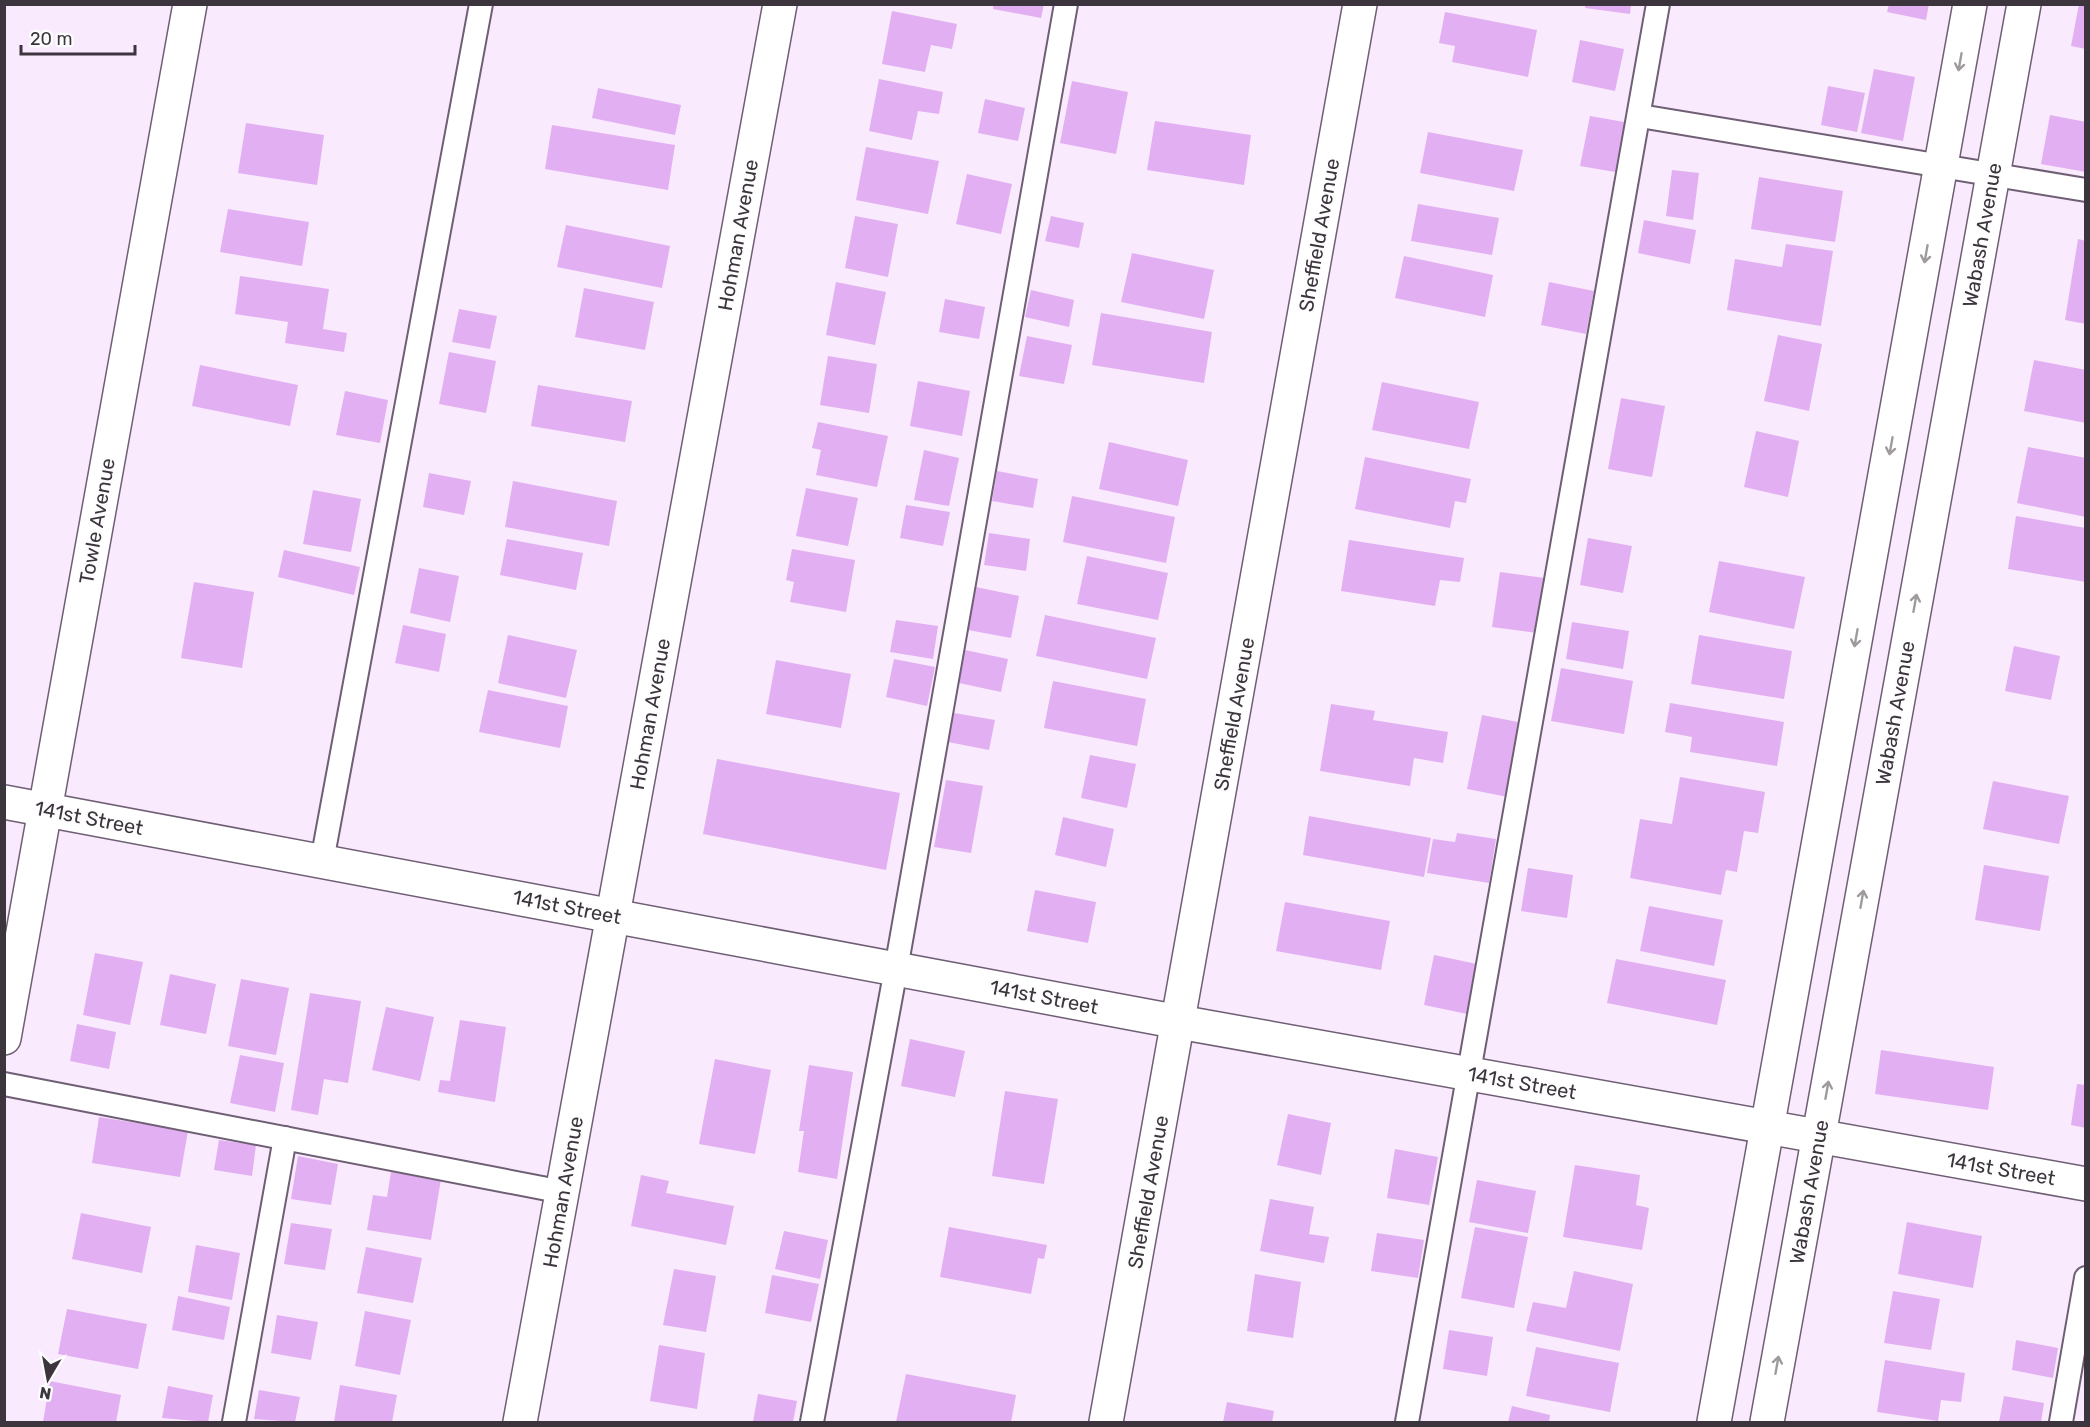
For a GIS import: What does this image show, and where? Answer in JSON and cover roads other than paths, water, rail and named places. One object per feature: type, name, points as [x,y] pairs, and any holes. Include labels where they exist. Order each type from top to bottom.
[{"type":"street","name":"Towle Avenue","points":[[4,1038],[190,4]]},
{"type":"street","name":"Hohman Avenue","points":[[520,1422],[780,4]]},
{"type":"street","name":"Sheffield Avenue","points":[[1106,1422],[1360,4]]},
{"type":"street","points":[[1714,1422],[1970,4]]},
{"type":"street","name":"Wabash Avenue","points":[[1767,1422],[2025,4]]},
{"type":"street","name":"141st Street","points":[[4,802],[1179,1022],[2085,1184]]},
{"type":"lane","points":[[322,861],[481,4]]},
{"type":"lane","points":[[812,1422],[896,969],[1066,4]]},
{"type":"lane","points":[[1407,1422],[1658,4]]},
{"type":"lane","points":[[1640,116],[2085,190]]},
{"type":"lane","points":[[4,1084],[563,1192]]},
{"type":"lane","points":[[234,1422],[285,1138]]},
{"type":"lane","points":[[2061,1422],[2085,1278]]}]
